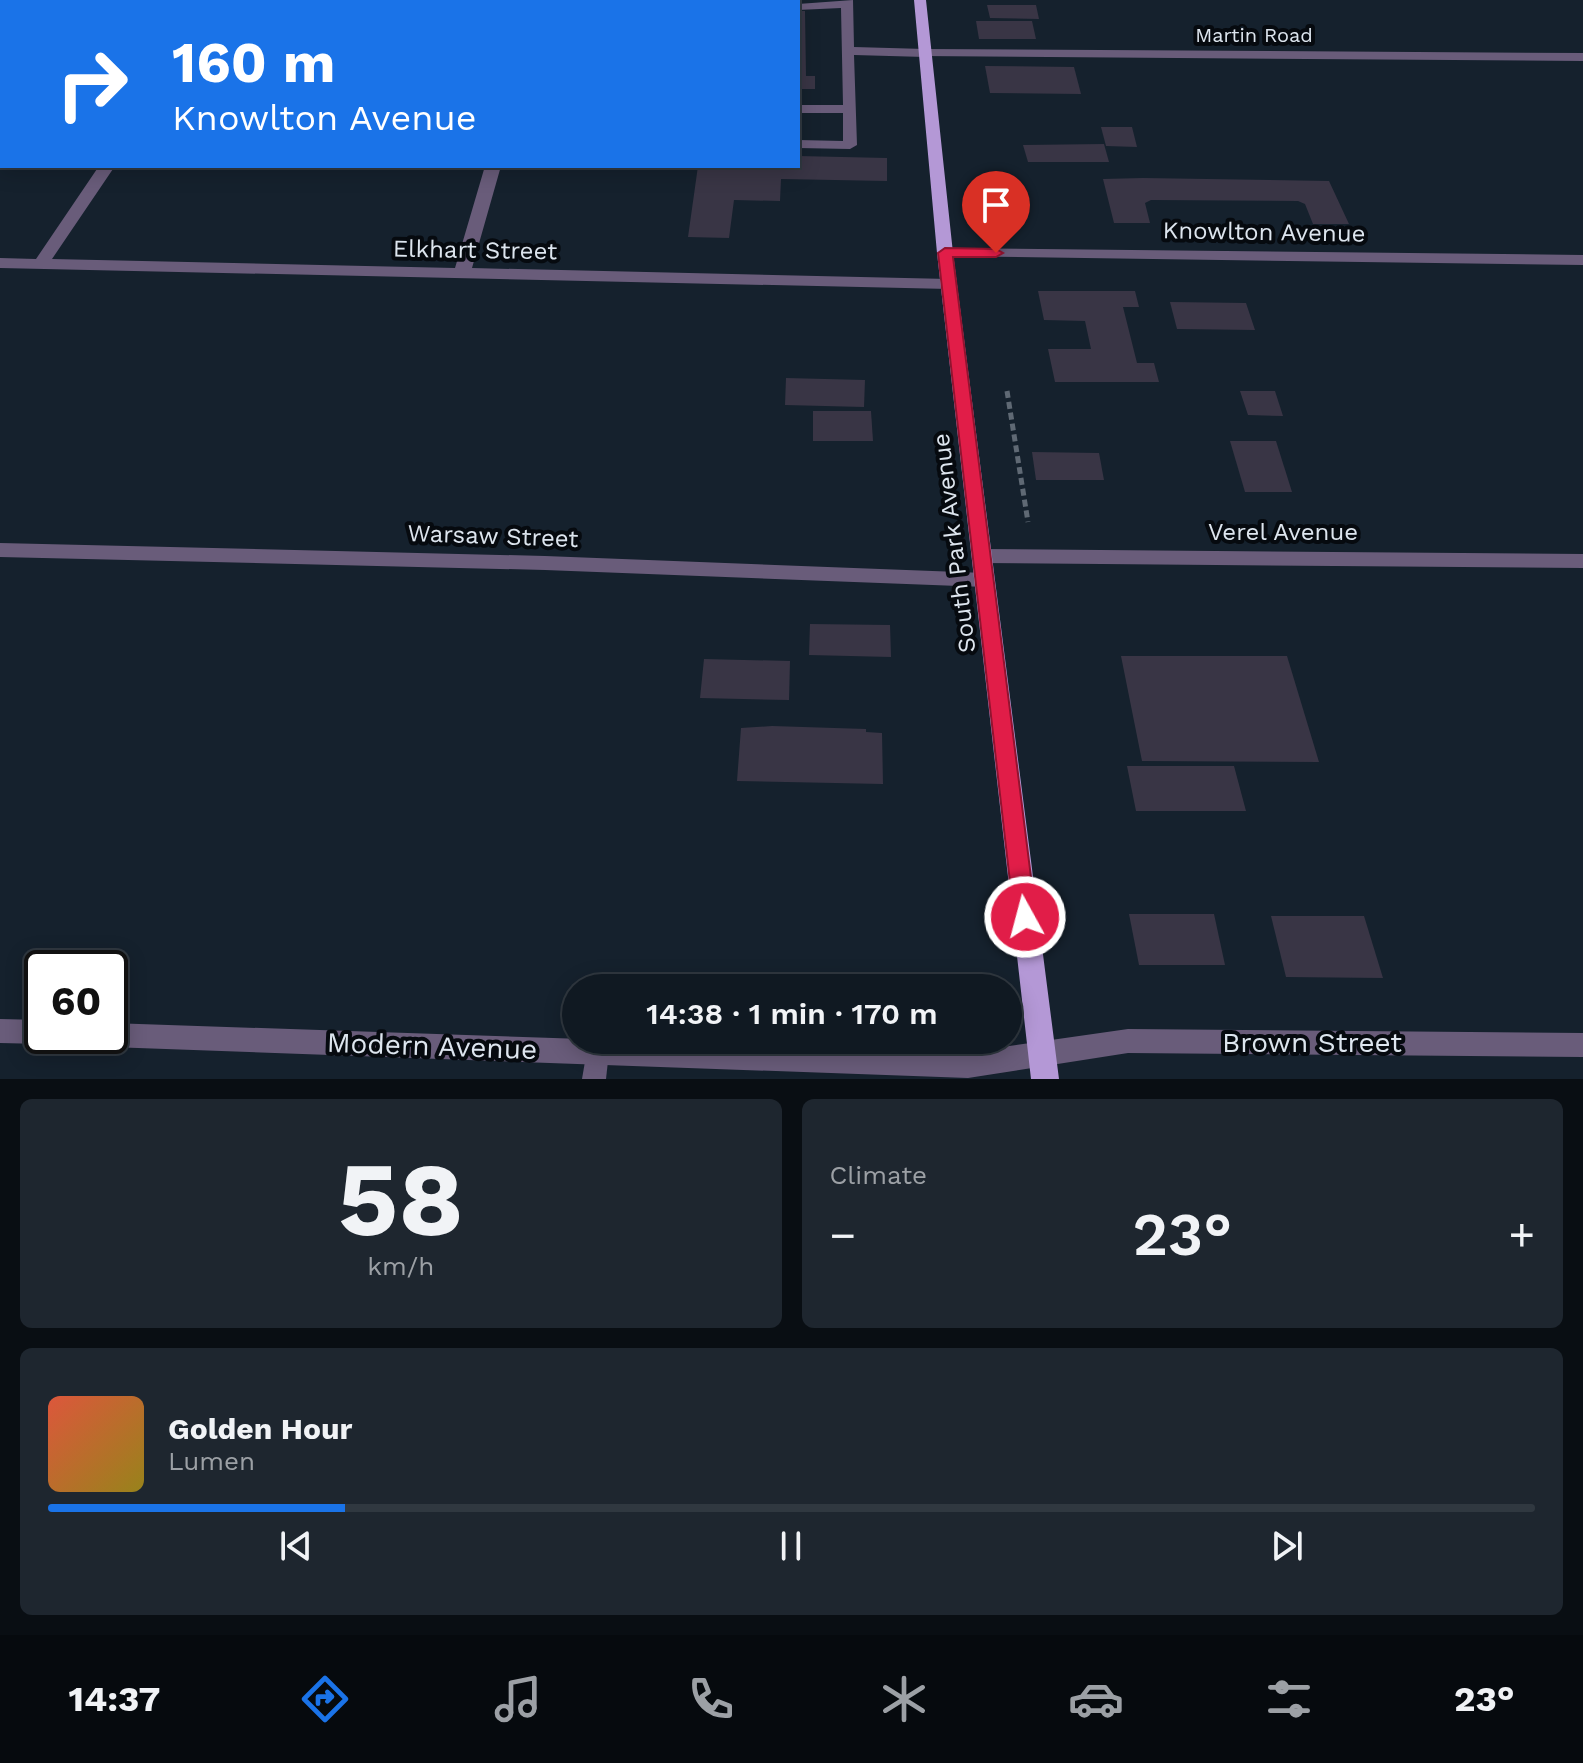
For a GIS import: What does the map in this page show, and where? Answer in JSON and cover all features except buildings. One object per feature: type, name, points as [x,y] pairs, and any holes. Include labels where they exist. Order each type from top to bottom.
[{"type":"main road","name":"South Park Avenue","points":[[920,0],[945,253],[1043,1066]]},
{"type":"street","name":"Martin Road","points":[[925,53],[1583,57]]},
{"type":"street","points":[[41,264],[106,168]]},
{"type":"street","points":[[462,273],[492,168]]},
{"type":"street","name":"Knowlton Avenue","points":[[945,253],[1583,260]]},
{"type":"street","name":"Elkhart Street","points":[[0,263],[949,284]]},
{"type":"street","name":"Warsaw Street","points":[[0,550],[545,563],[985,580]]},
{"type":"street","name":"Verel Avenue","points":[[982,556],[1583,561]]},
{"type":"street","points":[[0,1031],[24,1032]]},
{"type":"street","name":"Modern Avenue","points":[[128,1036],[562,1051]]},
{"type":"street","name":"Brown Street","points":[[1043,1066],[1128,1041],[1583,1045]]},
{"type":"street","name":"Modern Avenue","points":[[654,1054],[1043,1066]]},
{"type":"lane","points":[[800,144],[850,145],[847,2],[807,2]]},
{"type":"lane","points":[[849,51],[925,53]]},
{"type":"lane","points":[[800,109],[849,109]]},
{"type":"lane","points":[[594,1079],[597,1054]]},
{"type":"path","points":[[1007,391],[1028,522]]},
{"type":"route","points":[[996,253],[945,253],[1025,917]]}]
